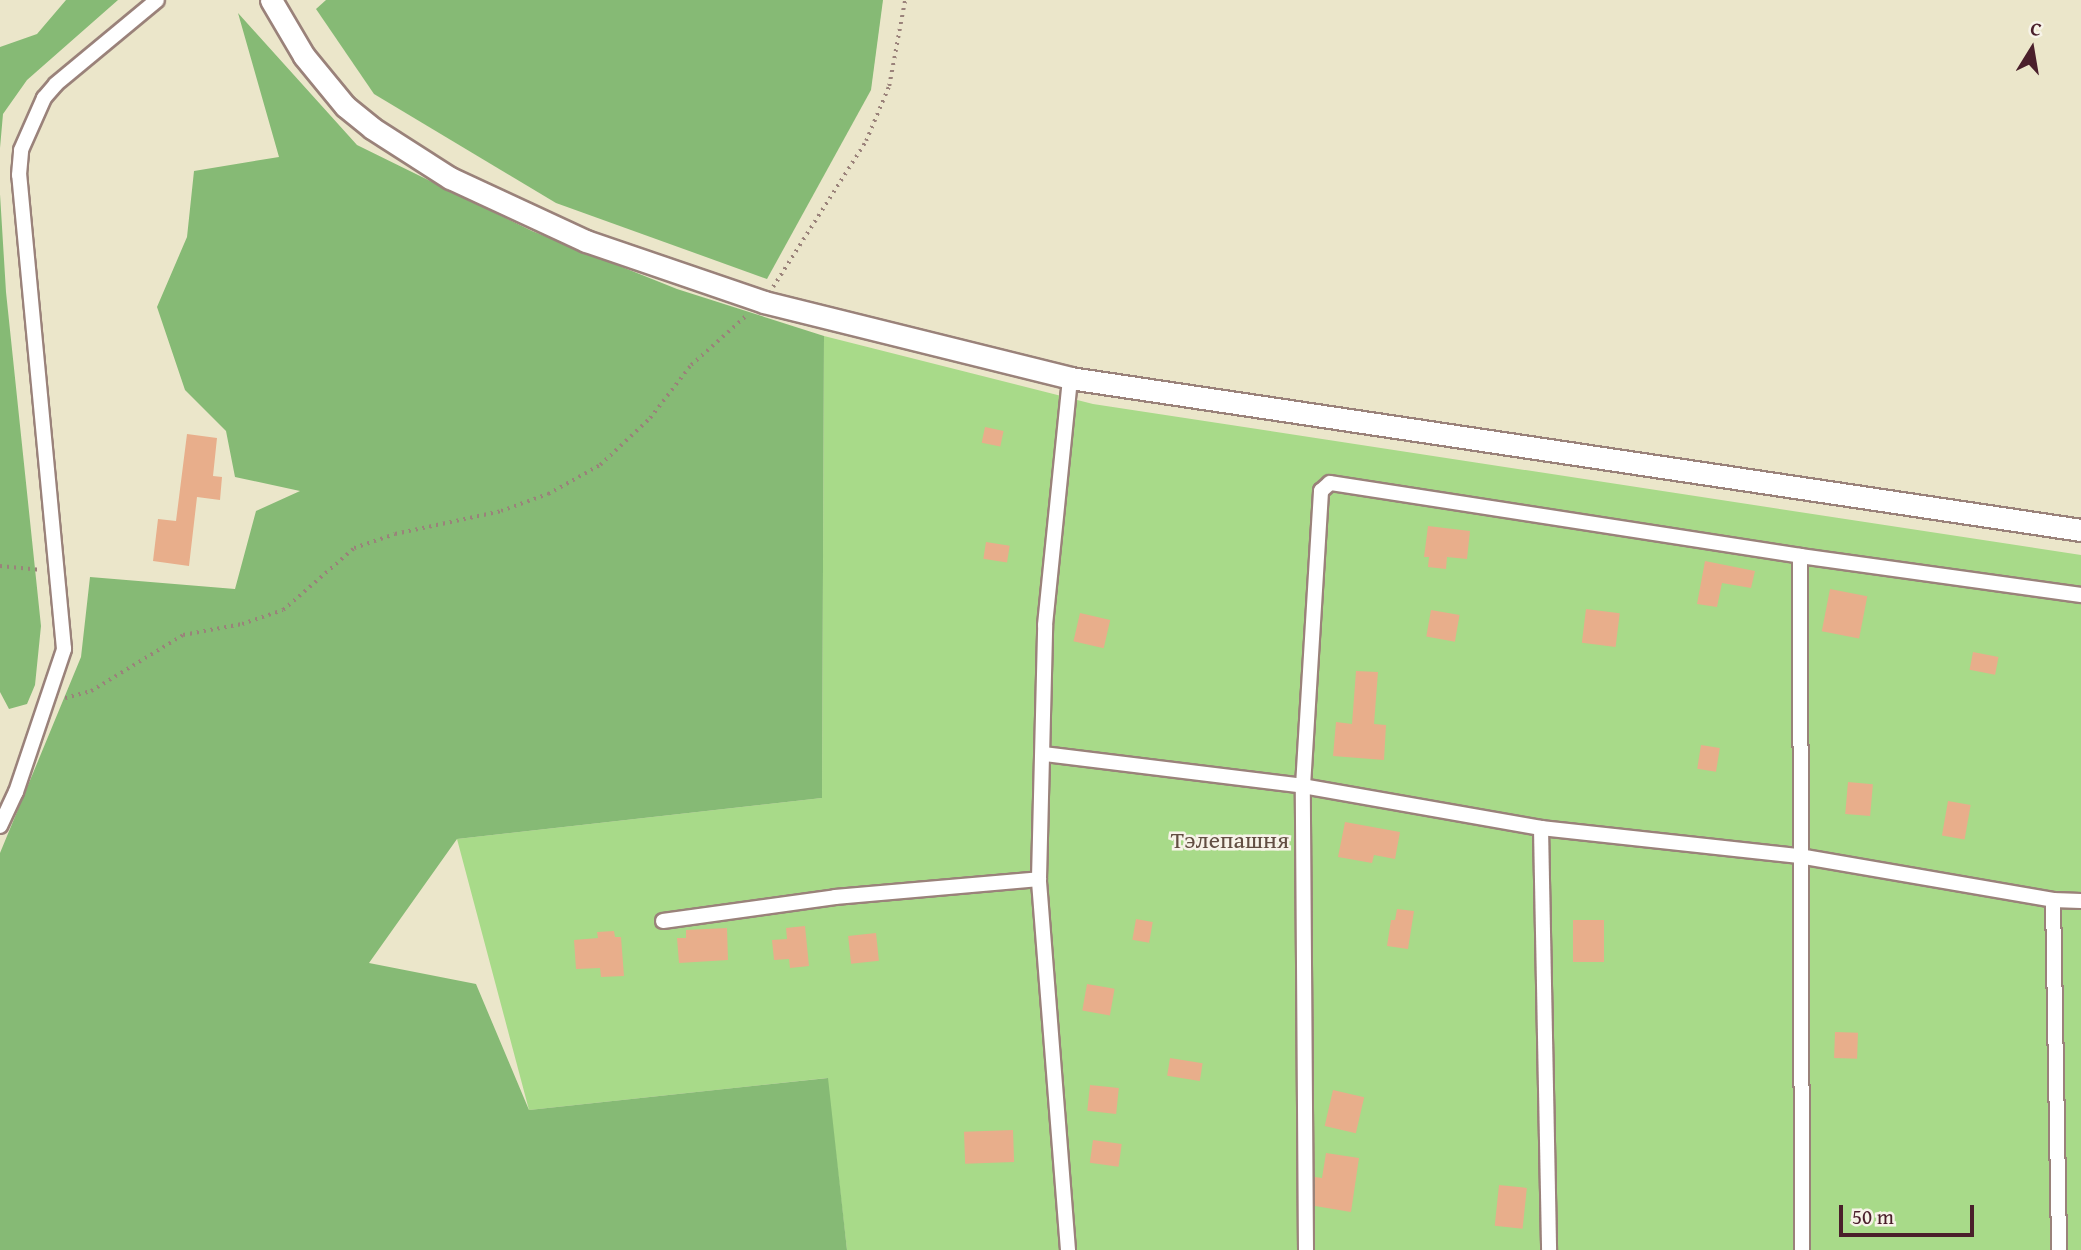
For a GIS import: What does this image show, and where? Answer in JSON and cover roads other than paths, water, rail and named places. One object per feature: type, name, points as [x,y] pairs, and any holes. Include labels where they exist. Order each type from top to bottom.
[{"type":"street","points":[[0,826],[16,792],[64,649],[19,175],[21,150],[39,107],[56,84],[157,0]]},
{"type":"street","points":[[271,0],[304,56],[345,106],[372,128],[450,178],[533,219],[586,241],[764,302],[1070,378],[2081,530]]},
{"type":"street","points":[[1068,1250],[1039,879],[1045,625],[1070,378]]},
{"type":"street","points":[[1306,1250],[1303,786],[1319,506],[1321,491],[1330,483],[1800,556],[2081,595]]},
{"type":"street","points":[[1800,556],[1801,1250]]},
{"type":"street","points":[[1044,754],[1303,786],[1541,828],[1800,856],[2053,900],[2081,901]]},
{"type":"street","points":[[1541,828],[1549,1250]]},
{"type":"street","points":[[663,921],[835,897],[1039,879]]},
{"type":"street","points":[[2053,900],[2059,1250]]},
{"type":"park label","name":"Тэлепашня","points":[[1230,840]]}]
